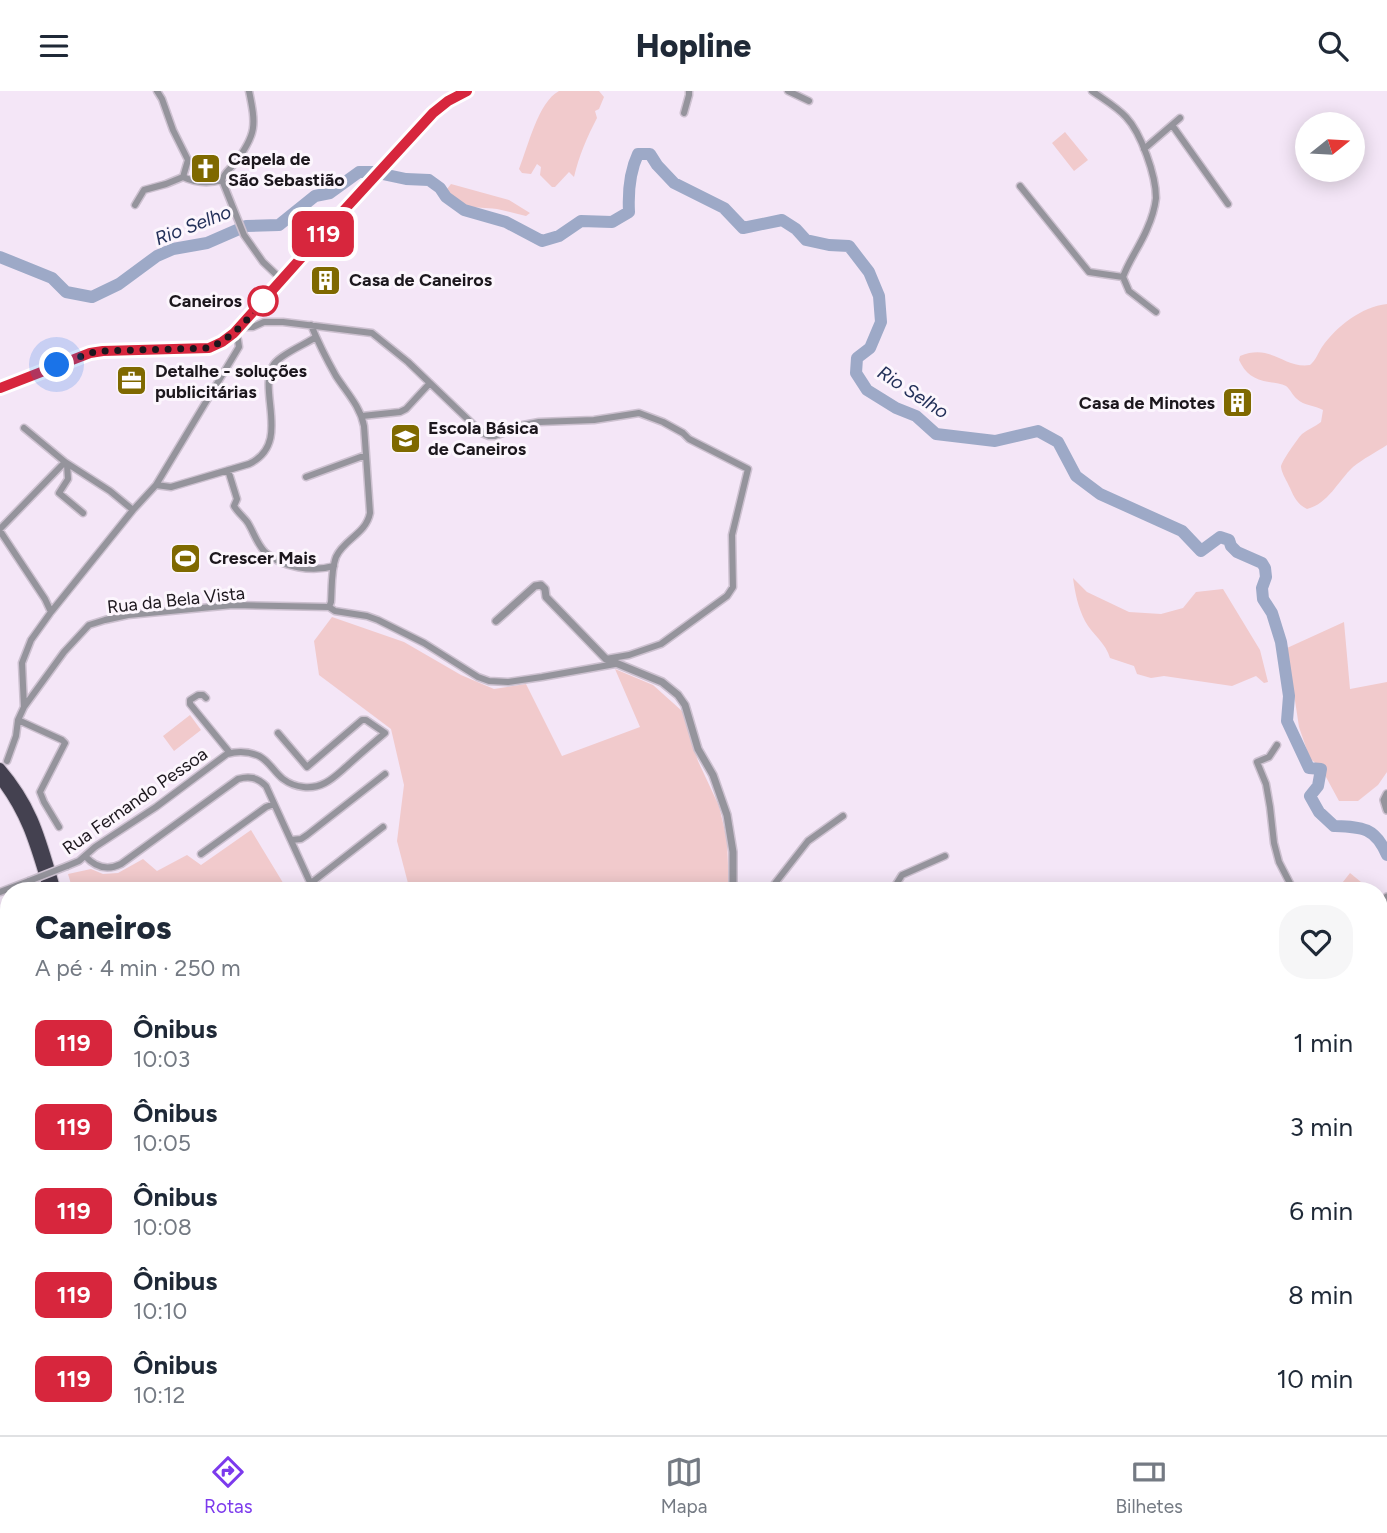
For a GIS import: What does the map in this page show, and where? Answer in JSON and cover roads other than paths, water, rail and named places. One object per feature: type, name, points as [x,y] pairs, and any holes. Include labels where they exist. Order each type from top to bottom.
[{"type":"highway","points":[[2,764],[3,780],[30,829],[46,882]]},
{"type":"highway","points":[[3,780],[22,797],[32,816],[53,882]]},
{"type":"main road","points":[[0,388],[90,353],[209,348],[222,342],[243,324],[433,113],[467,91]]},
{"type":"street","points":[[157,91],[188,160],[183,177]]},
{"type":"street","points":[[135,205],[144,190],[183,177],[194,182],[213,182],[222,178],[249,142],[254,126],[249,91]]},
{"type":"street","points":[[684,113],[689,91]]},
{"type":"street","points":[[788,91],[809,101]]},
{"type":"street","points":[[1092,91],[1126,117],[1137,132],[1151,169],[1156,197],[1147,228],[1123,277],[1129,291],[1156,312]]},
{"type":"street","points":[[1144,149],[1181,118]]},
{"type":"street","points":[[1172,125],[1228,204]]},
{"type":"street","points":[[222,178],[244,235],[263,262],[282,281]]},
{"type":"street","points":[[1020,187],[1089,272],[1123,277]]},
{"type":"street","points":[[243,324],[247,327],[264,322],[311,325],[372,333],[408,362],[482,433],[489,436],[539,422],[584,421],[639,413],[663,422],[689,439],[748,469],[732,535],[733,587],[727,596],[661,644],[629,655],[606,659]]},
{"type":"street","points":[[311,325],[336,376],[362,416],[370,513],[363,529],[341,549],[337,557],[329,607]]},
{"type":"street","points":[[24,708],[22,663],[31,640],[156,485],[239,347],[234,333]]},
{"type":"street","points":[[156,485],[171,487],[257,460],[264,452],[272,427],[269,375],[276,361],[316,337]]},
{"type":"street","points":[[362,416],[400,412],[430,383]]},
{"type":"street","points":[[24,428],[66,463],[134,510]]},
{"type":"street","points":[[306,477],[366,455]]},
{"type":"street","points":[[66,463],[68,479],[59,493],[83,513]]},
{"type":"street","points":[[51,612],[0,530],[66,463]]},
{"type":"street","points":[[228,470],[237,499],[234,506],[247,521],[266,553],[297,567],[320,570],[334,566]]},
{"type":"street","points":[[496,621],[535,586],[541,585],[545,589],[546,597],[606,659],[662,682],[678,695],[685,705],[698,749],[713,775],[727,815],[733,852],[733,882]]},
{"type":"street","name":"Rua da Bela Vista","points":[[2,764],[16,736],[18,720],[24,708],[64,652],[89,625],[128,615],[233,605],[329,607],[335,611],[377,620],[424,643],[489,681],[519,680],[615,664]]},
{"type":"street","points":[[206,698],[198,695],[190,700],[190,704],[230,753]]},
{"type":"street","points":[[18,720],[65,743],[40,792],[59,827]]},
{"type":"street","name":"Rua Fernando Pessoa","points":[[26,882],[79,861],[230,753],[259,756],[283,779],[300,787],[312,787],[333,778],[384,733],[362,720],[307,767],[278,733]]},
{"type":"street","points":[[1277,745],[1269,757],[1257,762],[1266,784],[1279,862],[1289,882]]},
{"type":"street","points":[[291,840],[307,835],[385,774]]},
{"type":"street","points":[[85,856],[100,867],[121,865],[238,779],[253,777],[266,786],[311,882]]},
{"type":"street","points":[[1387,794],[1384,800],[1387,810]]},
{"type":"street","points":[[201,854],[274,804]]},
{"type":"street","points":[[776,882],[808,841],[843,816]]},
{"type":"street","points":[[312,882],[383,827]]},
{"type":"street","points":[[897,882],[902,874],[945,856]]},
{"type":"waterway","name":"Rio Selho","points":[[0,257],[52,278],[66,292],[92,297],[119,284],[157,256],[173,249],[207,243],[246,226],[279,225],[315,196],[330,193],[359,172],[429,180],[464,210],[506,222],[542,241],[559,236],[581,221],[612,222],[629,212],[630,183],[635,161],[638,154],[650,154],[674,183],[724,208],[743,228],[782,220],[806,240],[849,246],[869,272],[879,296],[881,322],[870,348],[857,358],[856,373],[867,390],[896,408],[916,416],[936,434],[995,441],[1038,431],[1058,442],[1076,476],[1100,494],[1182,531],[1201,551],[1220,537],[1229,540],[1237,552],[1262,563],[1266,577],[1262,588],[1263,599],[1272,613],[1281,642],[1289,696],[1287,721],[1309,768],[1321,769],[1318,786],[1310,796],[1319,812],[1334,826],[1366,830],[1378,839],[1387,855]]},
{"type":"place","name":"Capela de São Sebastião","points":[[205,169]]},
{"type":"place","name":"Casa de Caneiros","points":[[326,280]]},
{"type":"place","name":"Caneiros","points":[[263,301]]},
{"type":"place","name":"Detalhe - soluções publicitárias","points":[[132,381]]},
{"type":"place","name":"Casa de Minotes","points":[[1238,403]]},
{"type":"place","name":"Escola Básica de Caneiros","points":[[405,438]]},
{"type":"place","name":"Crescer Mais","points":[[186,558]]}]
